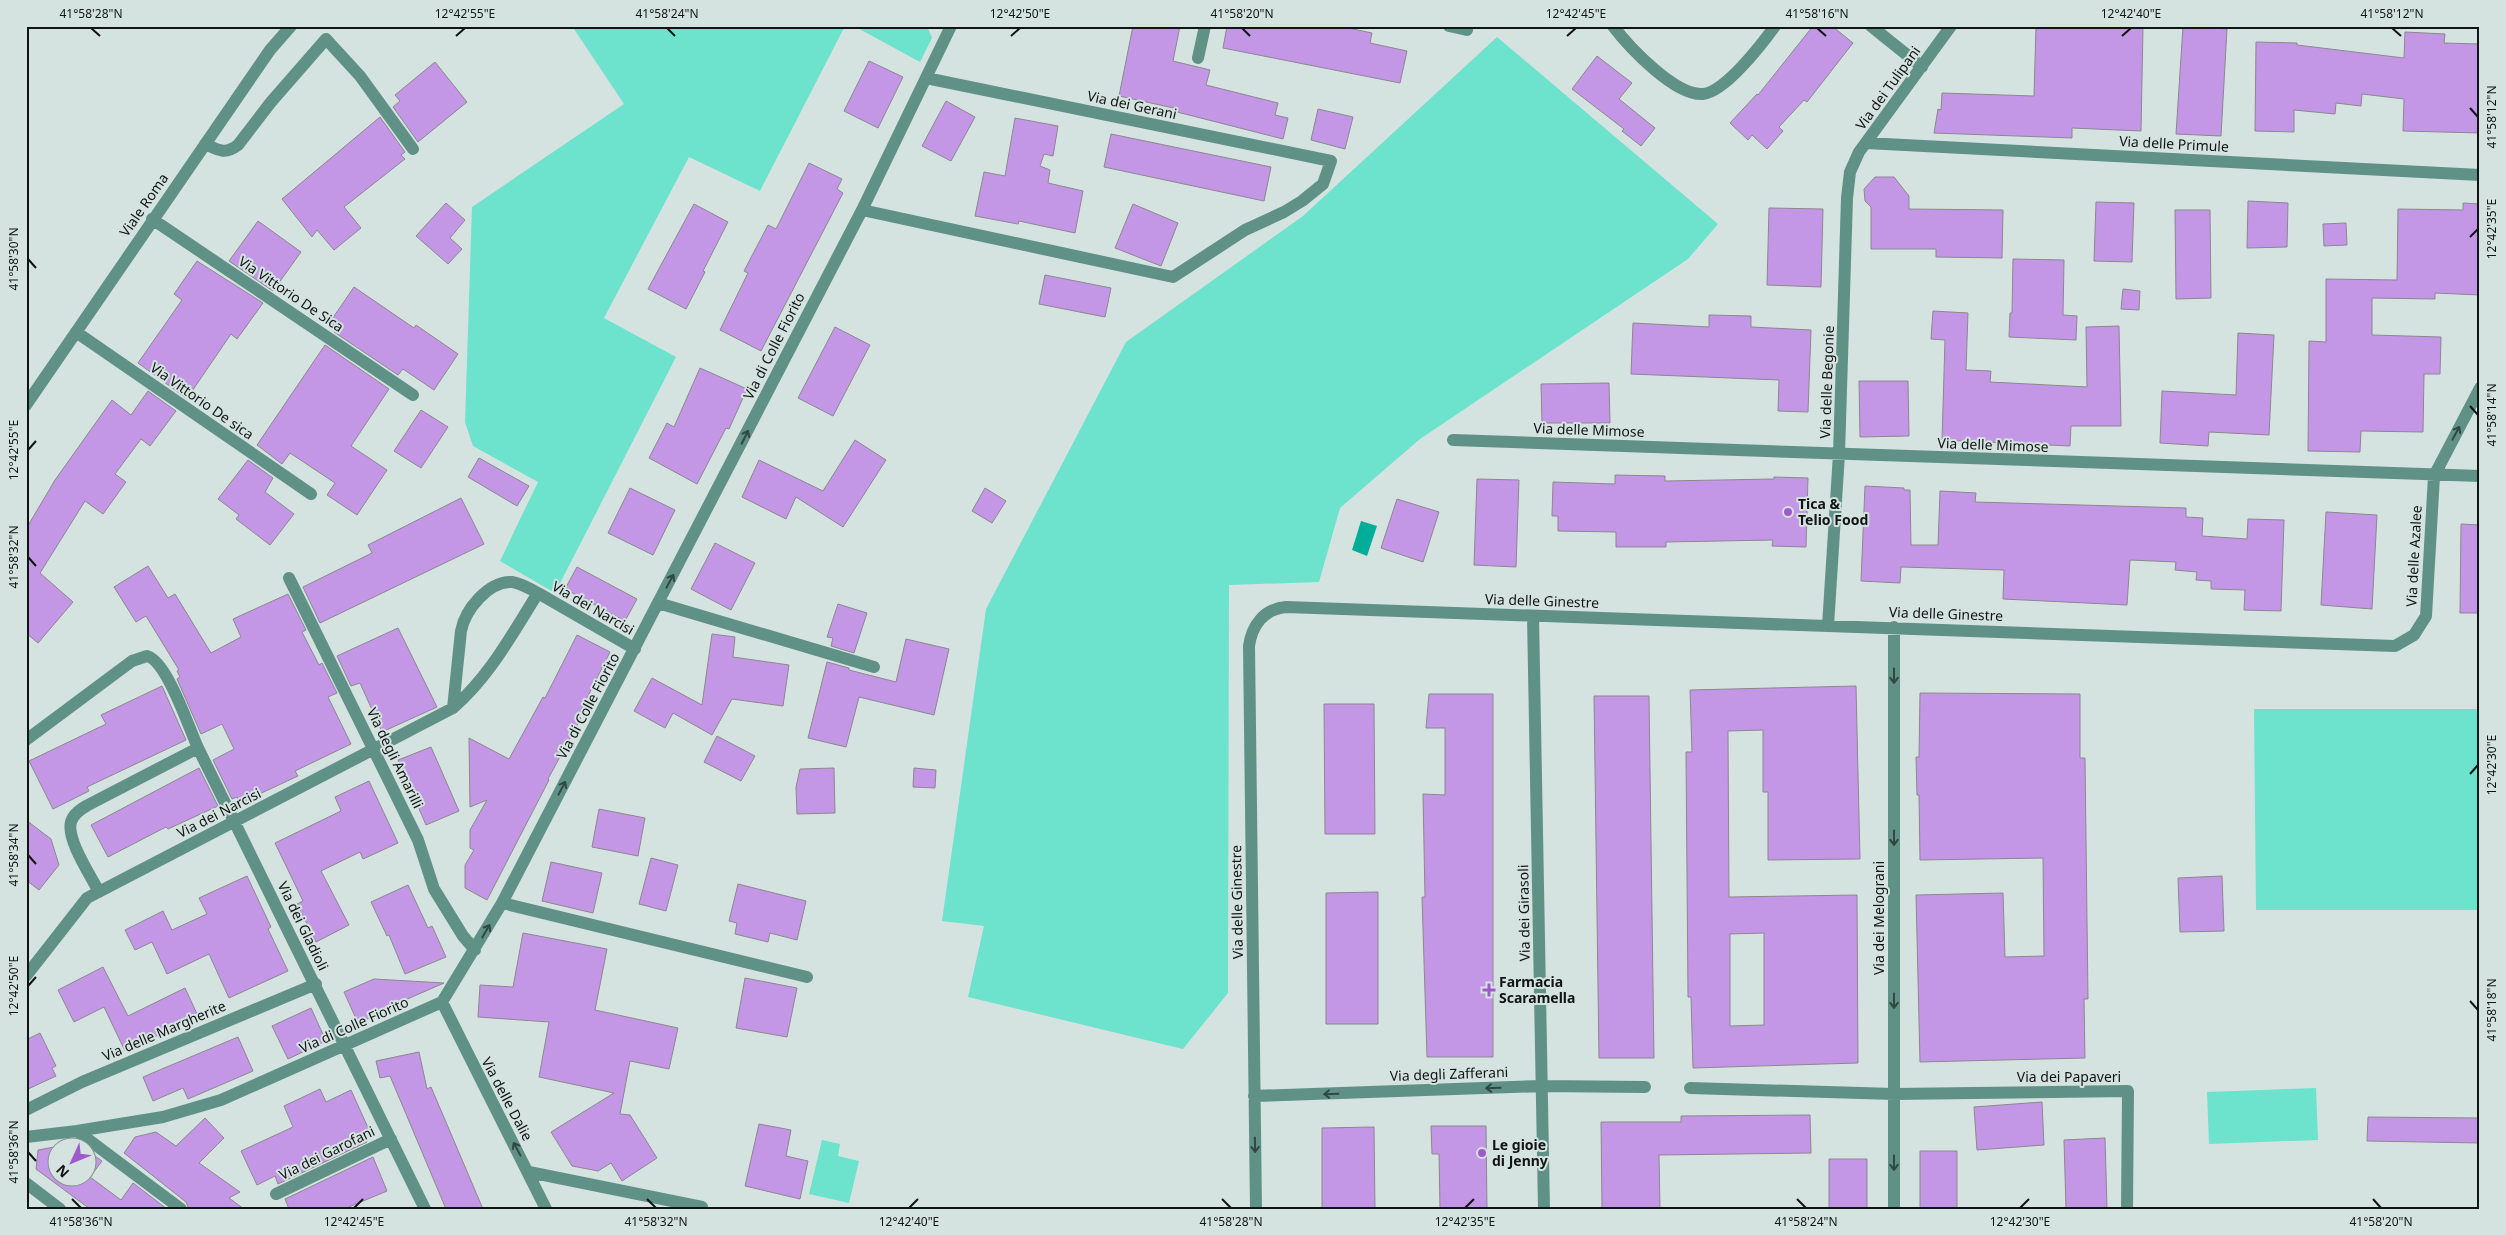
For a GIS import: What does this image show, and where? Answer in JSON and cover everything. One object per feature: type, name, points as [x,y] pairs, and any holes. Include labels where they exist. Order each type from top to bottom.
[{"type":"street","name":"Viale Roma","points":[[26,405],[152,219],[270,50],[291,26]]},
{"type":"street","name":"Via di Colle Fiorito","points":[[26,1136],[76,1131],[163,1117],[220,1100],[442,1002],[502,904],[862,210],[951,26]]},
{"type":"street","points":[[1198,58],[1205,26]]},
{"type":"street","points":[[1449,26],[1467,30]]},
{"type":"street","points":[[1613,26],[1632,50],[1652,68],[1689,91],[1704,94],[1712,91],[1732,74],[1775,26]]},
{"type":"street","points":[[1871,26],[1922,67]]},
{"type":"street","name":"Via dei Tulipani","points":[[1866,143],[1952,26]]},
{"type":"street","points":[[205,144],[222,152],[238,145],[271,102],[326,39],[360,76],[413,149]]},
{"type":"street","name":"Via dei Gerani","points":[[862,210],[1172,277],[1244,230],[1302,201],[1323,184],[1331,160],[926,78]]},
{"type":"street","name":"Via delle Primule","points":[[1866,143],[2480,175]]},
{"type":"street","name":"Via delle Begonie","points":[[1828,626],[1839,454],[1848,184],[1854,161],[1866,143]]},
{"type":"street","name":"Via Vittorio De Sica","points":[[152,219],[413,395]]},
{"type":"street","name":"Via Vittorio De sica","points":[[76,332],[311,494]]},
{"type":"street","points":[[2434,476],[2480,388]]},
{"type":"street","name":"Via delle Mimose","points":[[1453,440],[2434,476],[2480,476]]},
{"type":"street","name":"Via delle Azalee","points":[[2414,635],[2424,622],[2427,608],[2434,476]]},
{"type":"street","name":"Via degli Amarilli","points":[[289,578],[418,840],[434,888],[475,950]]},
{"type":"street","name":"Via dei Narcisi","points":[[453,708],[460,631],[463,619],[471,606],[494,588],[504,583],[519,584],[538,593],[634,648]]},
{"type":"street","name":"Via dei Narcisi","points":[[26,976],[88,898],[374,751],[453,708],[474,689],[487,673],[538,593]]},
{"type":"street","points":[[658,603],[874,667]]},
{"type":"street","name":"Via delle Ginestre","points":[[1256,1209],[1249,646],[1256,625],[1271,610],[1286,607],[2389,646],[2402,643],[2414,635]]},
{"type":"street","name":"Via dei Girasoli","points":[[1533,616],[1544,1209]]},
{"type":"street","name":"Via dei Melograni","points":[[1894,627],[1894,1209]]},
{"type":"street","name":"Via dei Gladioli","points":[[26,740],[132,661],[141,657],[153,658],[165,673],[198,748],[316,984],[425,1209]]},
{"type":"street","points":[[99,892],[73,839],[70,828],[73,817],[88,805],[198,748]]},
{"type":"street","points":[[502,904],[807,977]]},
{"type":"street","name":"Via delle Margherite","points":[[26,1110],[82,1082],[316,984]]},
{"type":"street","name":"Via delle Dalie","points":[[442,1002],[546,1209]]},
{"type":"street","name":"Via degli Zafferani","points":[[1254,1096],[1542,1086],[1645,1087]]},
{"type":"street","points":[[1690,1088],[1894,1094]]},
{"type":"street","name":"Via dei Papaveri","points":[[1894,1094],[2128,1091],[2128,1209]]},
{"type":"street","points":[[76,1131],[181,1209]]},
{"type":"street","name":"Via dei Garofani","points":[[276,1194],[391,1139]]},
{"type":"street","points":[[529,1172],[702,1207]]},
{"type":"street","points":[[26,1183],[60,1209]]},
{"type":"shaded area","points":[[572,26],[845,26],[760,191],[689,157],[604,318],[676,357],[555,593],[500,561],[538,482],[473,446],[465,422],[472,207],[624,104]]},
{"type":"shaded area","points":[[854,26],[927,26],[932,38],[920,62]]},
{"type":"shaded area","points":[[1497,37],[1718,224],[1688,259],[1420,439],[1340,508],[1319,582],[1229,585],[1228,993],[1183,1049],[968,997],[984,926],[942,921],[986,609],[1126,342],[1303,216]]},
{"type":"shaded area","points":[[1361,521],[1377,526],[1367,556],[1352,550]]},
{"type":"shaded area","points":[[2254,709],[2480,709],[2480,910],[2256,910]]},
{"type":"shaded area","points":[[2316,1088],[2318,1140],[2209,1144],[2207,1092]]},
{"type":"shaded area","points":[[822,1140],[840,1144],[838,1156],[859,1161],[849,1203],[809,1194]]},
{"type":"building","points":[[1133,26],[1180,26],[1173,61],[1210,70],[1206,85],[1278,103],[1275,115],[1288,118],[1283,139],[1177,112],[1178,109],[1119,96]]},
{"type":"building","points":[[1227,26],[1339,26],[1372,33],[1370,43],[1407,51],[1400,83],[1223,48]]},
{"type":"building","points":[[1813,26],[1832,26],[1853,43],[1807,102],[1804,100],[1779,127],[1783,131],[1767,149],[1752,135],[1748,140],[1730,123],[1758,95]]},
{"type":"building","points":[[2036,26],[2143,26],[2141,131],[2072,128],[2072,138],[1934,133],[1938,109],[1941,110],[1942,93],[2034,96]]},
{"type":"building","points":[[2183,26],[2227,29],[2221,136],[2176,134]]},
{"type":"building","points":[[2405,32],[2445,34],[2444,43],[2480,44],[2480,133],[2403,131],[2404,99],[2362,94],[2361,106],[2336,103],[2335,114],[2294,110],[2294,132],[2255,131],[2256,42],[2297,43],[2297,45],[2404,58]]},
{"type":"building","points":[[1597,56],[1632,83],[1619,99],[1655,128],[1641,146],[1622,131],[1624,129],[1572,89]]},
{"type":"building","points":[[869,61],[903,77],[878,128],[844,111]]},
{"type":"building","points":[[435,62],[467,102],[418,142],[393,107],[400,101],[395,95]]},
{"type":"building","points":[[946,101],[975,117],[951,161],[922,146]]},
{"type":"building","points":[[1318,109],[1353,117],[1345,149],[1311,140]]},
{"type":"building","points":[[380,117],[405,152],[401,155],[405,159],[344,207],[361,228],[334,250],[317,230],[312,237],[282,199]]},
{"type":"building","points":[[1015,118],[1058,126],[1053,156],[1044,154],[1040,166],[1050,170],[1048,183],[1083,191],[1075,233],[1019,221],[1018,224],[975,216],[984,172],[1005,176]]},
{"type":"building","points":[[1111,134],[1271,167],[1264,201],[1104,167]]},
{"type":"building","points":[[809,163],[842,179],[837,189],[843,193],[761,351],[720,330],[748,273],[744,271],[768,225],[776,229]]},
{"type":"building","points":[[1875,177],[1894,177],[1909,196],[1909,209],[2003,210],[2002,258],[1936,257],[1936,249],[1871,249],[1871,207],[1865,201],[1864,189]]},
{"type":"building","points":[[2248,201],[2288,203],[2287,247],[2247,248]]},
{"type":"building","points":[[2096,202],[2134,203],[2132,262],[2094,261]]},
{"type":"building","points":[[446,203],[465,220],[450,238],[462,249],[448,264],[416,236]]},
{"type":"building","points":[[2463,203],[2480,204],[2480,295],[2435,293],[2435,299],[2372,298],[2372,335],[2441,337],[2440,374],[2424,374],[2423,432],[2361,431],[2360,452],[2308,451],[2309,341],[2326,342],[2326,279],[2397,280],[2398,209],[2463,210]]},
{"type":"building","points":[[694,204],[728,222],[686,309],[648,289]]},
{"type":"building","points":[[1133,204],[1178,223],[1161,266],[1115,248]]},
{"type":"building","points":[[1769,208],[1823,209],[1821,287],[1767,285]]},
{"type":"building","points":[[2175,210],[2210,210],[2211,298],[2176,299]]},
{"type":"building","points":[[258,221],[301,252],[273,291],[229,261]]},
{"type":"building","points":[[2346,223],[2347,245],[2324,246],[2323,224]]},
{"type":"building","points":[[2013,259],[2064,260],[2063,315],[2077,316],[2076,340],[2009,337],[2010,313],[2012,313]]},
{"type":"building","points":[[197,261],[263,303],[237,339],[231,334],[186,398],[138,363],[182,300],[174,294]]},
{"type":"building","points":[[1045,275],[1111,288],[1105,317],[1039,304]]},
{"type":"building","points":[[354,287],[414,328],[416,325],[458,354],[434,390],[403,369],[398,375],[334,332],[337,327],[330,322]]},
{"type":"building","points":[[2123,289],[2140,291],[2139,310],[2121,309]]},
{"type":"building","points":[[1933,311],[1968,313],[1966,370],[1991,371],[1990,382],[2087,387],[2086,327],[2119,326],[2121,426],[2071,426],[2070,446],[1942,440],[1945,340],[1931,339]]},
{"type":"building","points":[[1709,315],[1751,316],[1751,327],[1811,330],[1808,412],[1778,411],[1779,380],[1631,374],[1633,323],[1709,327]]},
{"type":"building","points":[[835,327],[870,345],[833,416],[798,398]]},
{"type":"building","points":[[2238,333],[2274,335],[2269,435],[2209,432],[2208,446],[2160,443],[2162,391],[2236,395]]},
{"type":"building","points":[[325,345],[389,389],[351,446],[387,470],[357,515],[327,495],[335,483],[290,453],[282,464],[257,445]]},
{"type":"building","points":[[700,368],[747,389],[729,429],[726,428],[697,484],[649,458],[667,423],[674,427]]},
{"type":"building","points":[[1859,381],[1908,381],[1909,436],[1860,437]]},
{"type":"building","points":[[1609,383],[1610,423],[1542,423],[1541,384]]},
{"type":"building","points":[[148,391],[176,411],[150,446],[141,439],[115,474],[126,482],[103,514],[85,501],[40,573],[73,602],[38,643],[26,633],[26,529],[55,480],[112,400],[131,415]]},
{"type":"building","points":[[421,410],[448,427],[421,468],[394,451]]},
{"type":"building","points":[[855,440],[886,460],[843,527],[796,497],[786,519],[742,497],[759,460],[823,491]]},
{"type":"building","points":[[479,458],[529,486],[517,506],[468,477]]},
{"type":"building","points":[[248,460],[273,478],[265,492],[294,514],[270,545],[236,519],[239,515],[218,499]]},
{"type":"building","points":[[1615,475],[1665,476],[1665,481],[1774,479],[1774,477],[1808,478],[1806,547],[1772,546],[1773,540],[1666,542],[1666,547],[1616,547],[1616,532],[1558,531],[1558,516],[1552,516],[1553,482],[1615,484]]},
{"type":"building","points":[[1477,479],[1519,480],[1516,567],[1474,565]]},
{"type":"building","points":[[1865,486],[1910,490],[1911,545],[1938,545],[1940,491],[1976,493],[1975,502],[2186,508],[2186,517],[2203,518],[2202,536],[2247,539],[2248,519],[2284,520],[2281,611],[2244,610],[2245,590],[2211,589],[2211,581],[2196,580],[2197,572],[2175,570],[2176,562],[2130,560],[2127,605],[2003,599],[2004,570],[1901,567],[1900,583],[1861,581]]},
{"type":"building","points":[[630,488],[675,510],[653,555],[608,533]]},
{"type":"building","points":[[985,488],[1006,501],[992,523],[972,511]]},
{"type":"building","points":[[461,498],[484,544],[320,623],[303,587],[372,553],[368,545]]},
{"type":"building","points":[[1397,499],[1439,512],[1423,562],[1381,548]]},
{"type":"building","points":[[2326,512],[2377,515],[2372,609],[2321,605]]},
{"type":"building","points":[[2461,524],[2480,525],[2480,613],[2460,613]]},
{"type":"building","points":[[715,543],[755,563],[731,610],[691,589]]},
{"type":"building","points":[[148,566],[168,598],[175,594],[211,653],[241,637],[233,619],[288,594],[306,630],[302,632],[319,665],[322,663],[337,693],[328,697],[351,744],[295,771],[298,776],[240,803],[237,797],[232,799],[213,760],[234,749],[222,724],[201,734],[177,679],[180,677],[177,671],[179,670],[146,616],[136,622],[114,587]]},
{"type":"building","points":[[577,567],[637,599],[625,621],[565,589]]},
{"type":"building","points":[[838,604],[867,613],[854,653],[831,646],[833,638],[827,637]]},
{"type":"building","points":[[398,628],[437,707],[382,732],[360,683],[351,686],[337,656]]},
{"type":"building","points":[[712,634],[735,637],[733,657],[789,665],[783,706],[732,699],[712,735],[673,713],[665,728],[634,711],[652,678],[702,705]]},
{"type":"building","points":[[577,635],[610,652],[578,716],[581,718],[487,900],[465,888],[465,865],[474,850],[470,848],[470,830],[487,800],[470,807],[469,738],[509,759],[543,697],[545,698]]},
{"type":"building","points":[[906,639],[949,649],[934,715],[859,697],[846,747],[808,738],[827,662],[849,668],[849,670],[896,682]]},
{"type":"building","points":[[162,686],[186,740],[87,787],[89,791],[53,809],[29,761],[106,724],[101,715]]},
{"type":"building","points":[[1856,686],[1860,859],[1768,860],[1768,792],[1763,792],[1763,730],[1728,731],[1729,897],[1857,895],[1858,1063],[1693,1068],[1691,997],[1688,997],[1686,752],[1692,752],[1690,690]],"holes":[[[1764,933],[1764,1025],[1730,1026],[1730,934]]]},
{"type":"building","points":[[1920,693],[2080,694],[2080,758],[2085,758],[2088,999],[2084,999],[2085,1058],[1920,1062],[1916,895],[2003,893],[2005,957],[2044,956],[2043,858],[1920,860],[1919,795],[1917,795],[1916,757],[1919,757]]},
{"type":"building","points":[[1429,694],[1493,694],[1493,1057],[1427,1057],[1422,897],[1425,897],[1423,794],[1445,795],[1445,728],[1426,728]]},
{"type":"building","points":[[1594,696],[1649,696],[1654,1058],[1599,1058]]},
{"type":"building","points":[[1324,704],[1374,704],[1375,834],[1325,834]]},
{"type":"building","points":[[717,736],[755,756],[741,781],[704,762]]},
{"type":"building","points":[[431,747],[459,811],[426,825],[398,760]]},
{"type":"building","points":[[199,768],[218,806],[168,829],[166,827],[108,857],[91,825]]},
{"type":"building","points":[[834,768],[835,813],[797,814],[796,787],[800,769]]},
{"type":"building","points":[[914,768],[936,770],[935,788],[913,787]]},
{"type":"building","points":[[369,781],[398,843],[363,859],[360,852],[321,871],[349,925],[316,942],[297,904],[303,901],[275,843],[341,811],[335,797]]},
{"type":"building","points":[[599,809],[645,818],[638,856],[592,847]]},
{"type":"building","points":[[26,820],[51,839],[59,865],[39,890],[26,880]]},
{"type":"building","points":[[651,858],[678,865],[666,911],[639,904]]},
{"type":"building","points":[[551,862],[602,873],[593,913],[542,901]]},
{"type":"building","points":[[247,876],[271,927],[268,929],[288,971],[229,998],[209,954],[167,974],[152,942],[135,950],[125,930],[163,911],[172,930],[207,914],[199,898]]},
{"type":"building","points":[[2222,876],[2224,931],[2180,932],[2178,878]]},
{"type":"building","points":[[738,884],[806,901],[797,940],[770,933],[768,942],[735,934],[737,923],[729,921]]},
{"type":"building","points":[[408,885],[428,928],[432,926],[446,957],[405,974],[389,935],[387,936],[371,902]]},
{"type":"building","points":[[1378,892],[1378,1024],[1326,1024],[1326,893]]},
{"type":"building","points":[[523,933],[607,949],[595,1010],[678,1028],[669,1069],[630,1061],[620,1114],[630,1115],[657,1158],[622,1181],[611,1163],[598,1171],[572,1166],[551,1132],[614,1093],[539,1077],[549,1022],[478,1017],[480,985],[513,987]]},
{"type":"building","points":[[103,967],[128,1016],[185,988],[198,1016],[125,1051],[104,1007],[74,1022],[58,990]]},
{"type":"building","points":[[745,978],[797,988],[787,1037],[736,1028]]},
{"type":"building","points":[[374,979],[444,983],[358,1023],[344,992]]},
{"type":"building","points":[[311,1008],[326,1041],[288,1059],[272,1026]]},
{"type":"building","points":[[40,1033],[56,1066],[52,1068],[56,1076],[26,1090],[26,1040]]},
{"type":"building","points":[[238,1037],[253,1071],[188,1099],[183,1088],[153,1101],[143,1077]]},
{"type":"building","points":[[419,1052],[427,1089],[431,1087],[483,1209],[446,1209],[390,1076],[380,1078],[376,1061]]},
{"type":"building","points":[[320,1089],[326,1102],[351,1090],[370,1132],[364,1135],[367,1142],[278,1184],[275,1176],[257,1185],[241,1151],[293,1127],[284,1106]]},
{"type":"building","points":[[2042,1102],[2044,1145],[1977,1150],[1974,1107]]},
{"type":"building","points":[[1810,1115],[1811,1153],[1659,1155],[1660,1209],[1602,1209],[1601,1122],[1681,1122],[1681,1116]]},
{"type":"building","points":[[2368,1117],[2480,1118],[2480,1143],[2367,1141]]},
{"type":"building","points":[[205,1118],[224,1138],[199,1163],[240,1192],[229,1198],[244,1209],[189,1209],[186,1202],[124,1153],[135,1137],[156,1132],[176,1146]]},
{"type":"building","points":[[759,1124],[791,1130],[786,1156],[808,1161],[800,1199],[745,1186]]},
{"type":"building","points":[[1431,1126],[1486,1126],[1487,1209],[1440,1209],[1439,1154],[1432,1154]]},
{"type":"building","points":[[1374,1127],[1375,1209],[1322,1209],[1322,1128]]},
{"type":"building","points":[[2105,1138],[2107,1208],[2066,1209],[2064,1140]]},
{"type":"building","points":[[48,1148],[48,1178],[36,1169],[38,1150]]},
{"type":"building","points":[[1920,1151],[1957,1151],[1957,1209],[1920,1209]]},
{"type":"building","points":[[373,1157],[387,1191],[344,1209],[289,1209],[285,1199]]},
{"type":"building","points":[[98,1158],[102,1161],[98,1166]]},
{"type":"building","points":[[1829,1159],[1867,1159],[1867,1209],[1829,1209]]},
{"type":"building","points":[[98,1183],[121,1200],[133,1183],[167,1209],[90,1209],[62,1188],[98,1188]]},
{"type":"place","name":"Tica & Telio Food","points":[[1788,512]]},
{"type":"place","name":"Farmacia Scaramella","points":[[1489,990]]},
{"type":"place","name":"Le gioie di Jenny","points":[[1482,1153]]}]
